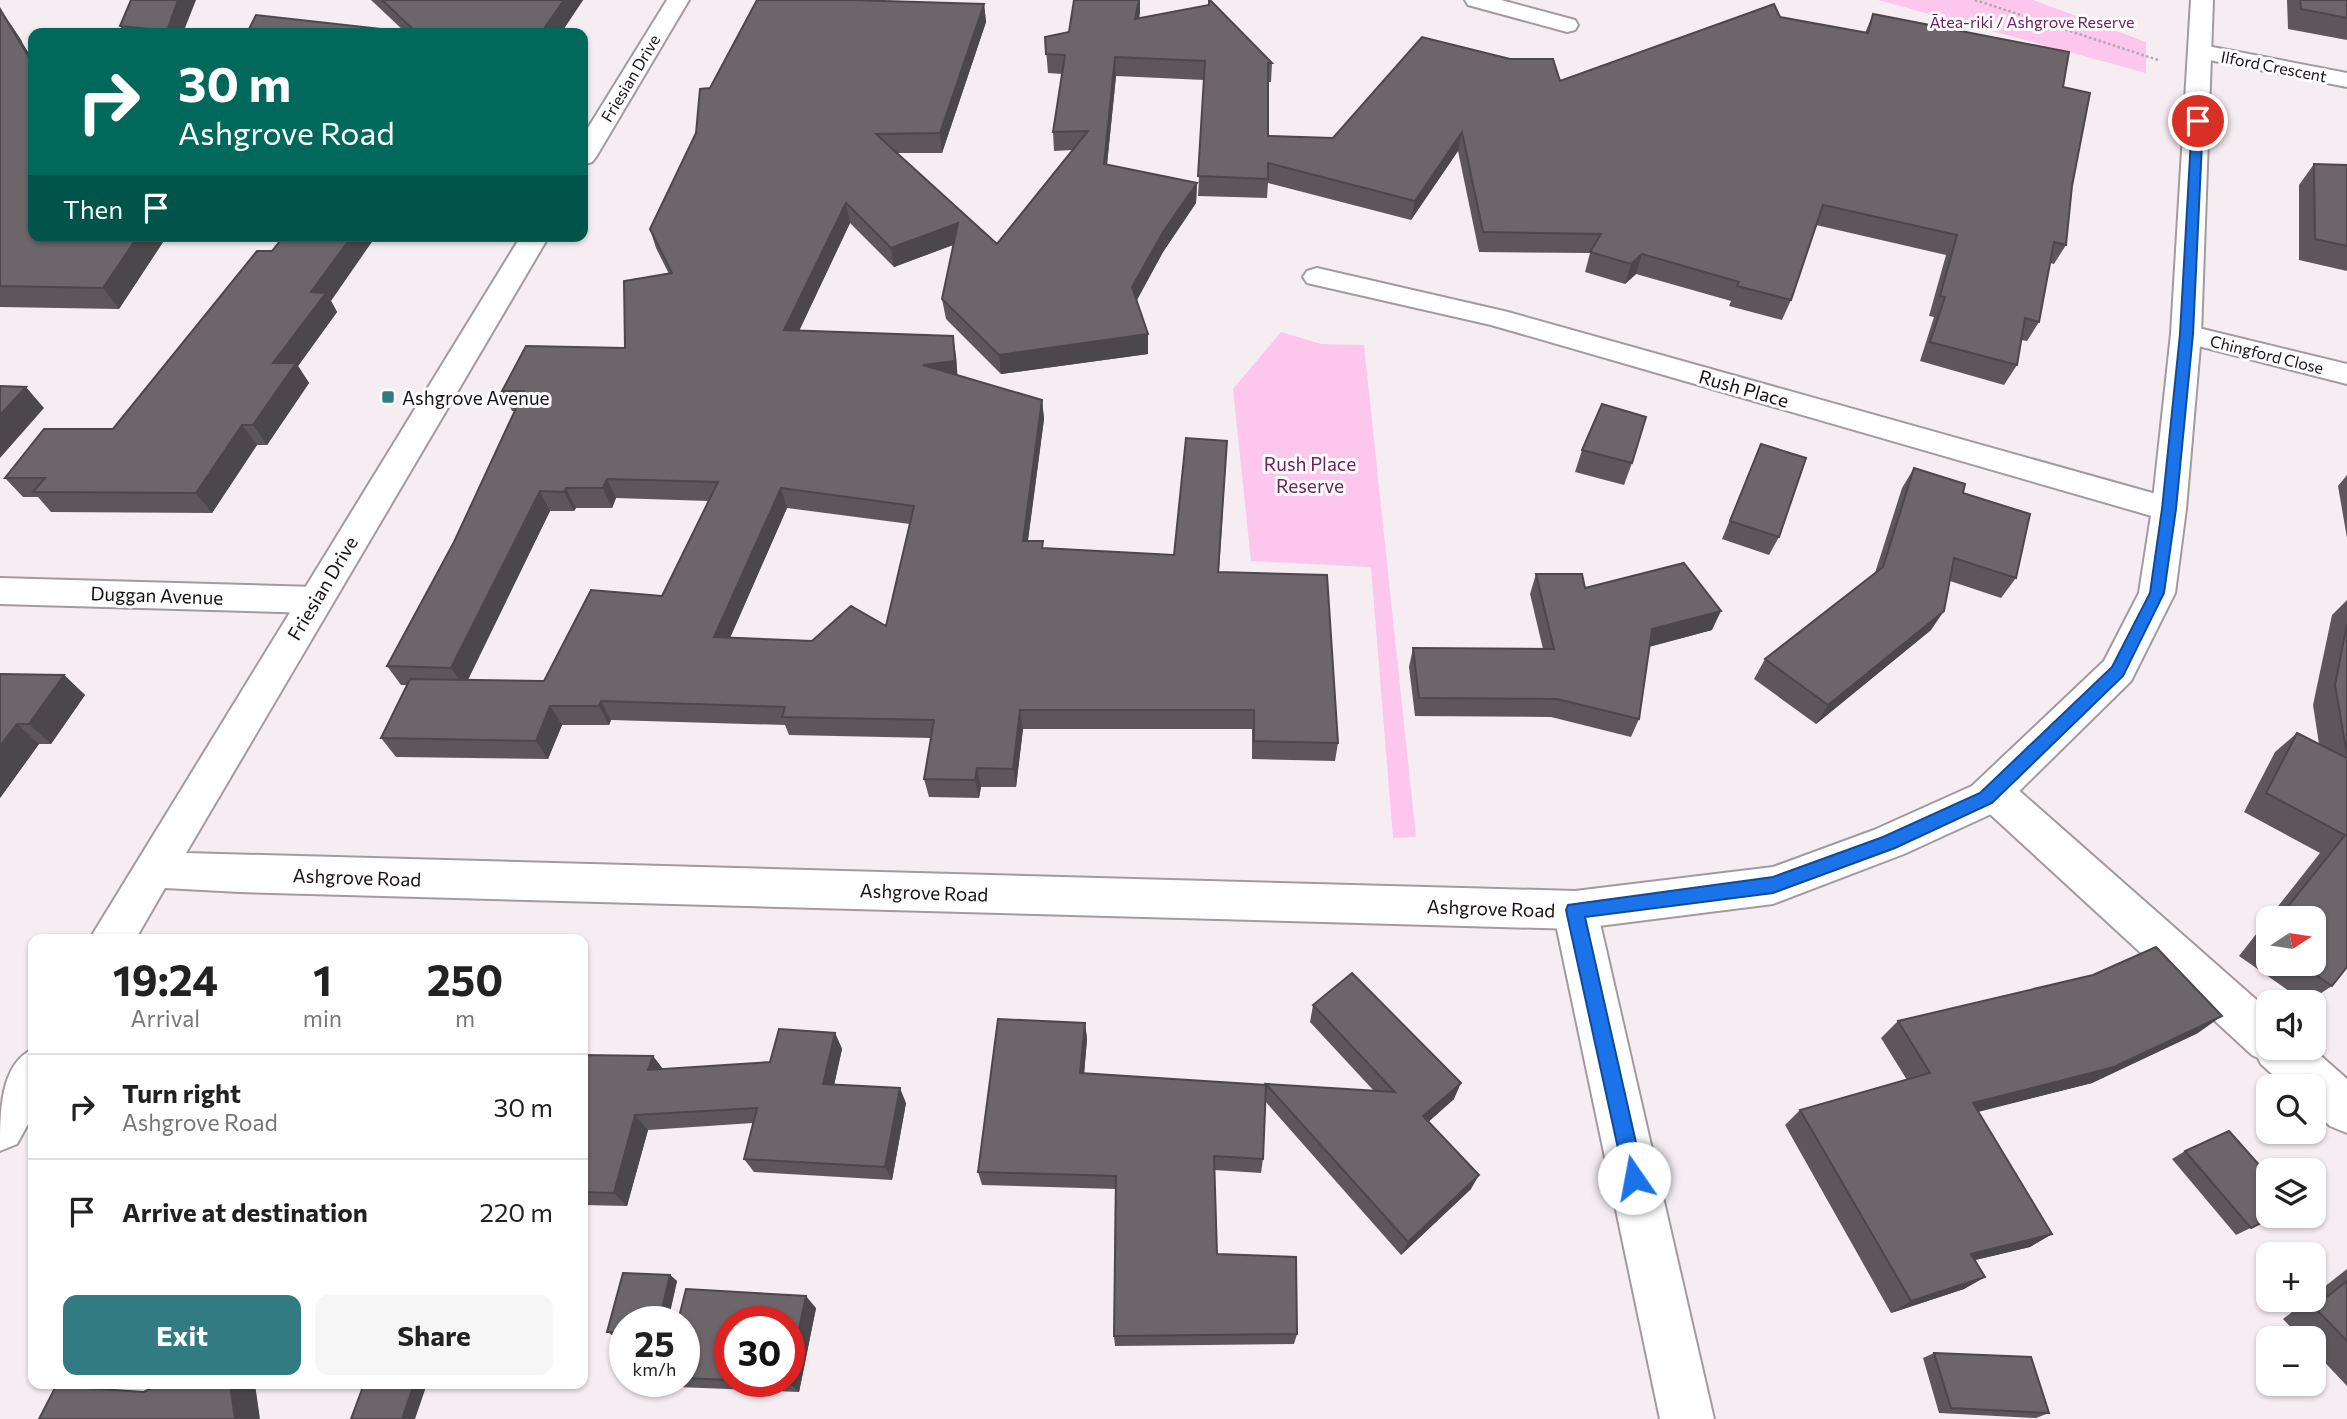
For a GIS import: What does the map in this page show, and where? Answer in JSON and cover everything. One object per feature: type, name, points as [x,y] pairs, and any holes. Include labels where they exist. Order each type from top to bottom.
[{"type":"street","name":"Friesian Drive","points":[[588,149],[678,0]]},
{"type":"street","points":[[1476,0],[1567,25]]},
{"type":"street","name":"Ashgrove Road","points":[[153,869],[282,875],[1575,910],[1773,885],[1889,842],[1986,798],[1993,792],[2118,671],[2157,593],[2169,509],[2186,334],[2202,0]]},
{"type":"street","name":"Ilford Crescent","points":[[2201,60],[2347,80]]},
{"type":"street","name":"Friesian Drive","points":[[115,934],[530,242]]},
{"type":"street","name":"Rush Place","points":[[1317,277],[1498,318],[2169,509]]},
{"type":"street","name":"Chingford Close","points":[[2186,334],[2347,373]]},
{"type":"street","name":"Duggan Avenue","points":[[0,591],[314,600]]},
{"type":"street","points":[[1993,792],[2256,1029]]},
{"type":"street","points":[[1575,910],[1687,1419]]},
{"type":"street","points":[[2291,1060],[2347,1110]]},
{"type":"street","points":[[0,1127],[28,1079]]},
{"type":"path","points":[[1975,0],[2150,58],[2201,60]]},
{"type":"green space","name":"Ātea-riki / Ashgrove Reserve","points":[[1878,0],[2033,0],[2146,42],[2146,73]]},
{"type":"green space","name":"Rush Place Reserve","points":[[1281,332],[1321,344],[1364,345],[1416,837],[1393,838],[1371,567],[1251,561],[1233,389]]},
{"type":"building","points":[[131,0],[178,0],[168,28],[120,26]]},
{"type":"building","points":[[382,0],[564,0],[544,28],[412,28]]},
{"type":"building","points":[[757,0],[984,4],[940,133],[876,134],[997,244],[1088,131],[1053,132],[1065,55],[1046,54],[1045,37],[1069,32],[1074,0],[1139,0],[1135,19],[1209,5],[1210,0],[1272,63],[1268,63],[1268,136],[1333,138],[1422,37],[1510,59],[1553,59],[1560,81],[1774,4],[1780,17],[1868,33],[1873,14],[2069,52],[2063,87],[2090,93],[2072,186],[2066,245],[2054,242],[2039,322],[2025,318],[2017,365],[1930,342],[1945,297],[1940,296],[1957,235],[1823,205],[1791,300],[1737,286],[1739,282],[1642,254],[1631,264],[1590,252],[1601,234],[1483,232],[1462,132],[1415,201],[1268,163],[1268,179],[1198,176],[1205,61],[1115,57],[1104,164],[1197,183],[1163,232],[1132,287],[1148,334],[999,355],[942,299],[958,223],[891,248],[846,203],[784,330],[953,336],[955,361],[923,365],[1042,400],[1023,541],[1043,541],[1042,548],[1174,555],[1186,438],[1227,441],[1218,572],[1327,575],[1338,743],[1254,741],[1254,710],[1020,710],[1013,769],[977,768],[975,780],[924,779],[934,720],[782,717],[785,707],[601,701],[599,706],[550,706],[536,741],[381,738],[410,679],[544,681],[591,590],[662,596],[718,482],[607,479],[603,488],[566,488],[564,492],[540,491],[451,668],[387,666],[454,542],[524,391],[502,391],[526,346],[625,348],[624,281],[672,273],[650,229],[696,133],[700,89],[710,88]],"holes":[[[781,488],[914,506],[886,626],[851,606],[812,641],[714,637]]]},
{"type":"building","points":[[2300,0],[2347,0],[2347,18],[2301,9]]},
{"type":"building","points":[[0,9],[28,56],[28,242],[134,242],[103,288],[0,286]]},
{"type":"building","points":[[256,15],[372,28],[250,28]]},
{"type":"building","points":[[2314,164],[2347,165],[2347,246],[2315,239]]},
{"type":"building","points":[[279,242],[348,242],[311,292],[326,293],[273,363],[296,363],[253,425],[242,425],[196,493],[33,492],[45,478],[5,478],[44,429],[113,429],[257,251],[272,251]]},
{"type":"building","points":[[0,386],[26,387],[0,415]]},
{"type":"building","points":[[1602,404],[1646,417],[1632,463],[1582,450]]},
{"type":"building","points":[[1761,444],[1806,458],[1779,537],[1730,521]]},
{"type":"building","points":[[1914,468],[1965,484],[1963,493],[2030,514],[2016,578],[1954,558],[1944,611],[1828,705],[1765,659],[1883,567]]},
{"type":"building","points":[[1684,563],[1721,611],[1652,629],[1639,719],[1557,699],[1419,698],[1413,648],[1554,649],[1536,574],[1582,574],[1585,588]]},
{"type":"building","points":[[2347,624],[2347,755],[2335,685]]},
{"type":"building","points":[[0,674],[64,675],[29,724],[17,724],[0,746]]},
{"type":"building","points":[[2297,733],[2347,758],[2347,967],[2332,986],[2317,976],[2326,976],[2326,906],[2288,906],[2345,835],[2266,793]]},
{"type":"building","points":[[2156,947],[2222,1016],[2114,1067],[1973,1103],[2052,1234],[1971,1254],[1985,1277],[1911,1301],[1800,1110],[1930,1073],[1898,1021],[2093,975]]},
{"type":"building","points":[[1352,973],[1461,1083],[1423,1116],[1479,1175],[1408,1242],[1266,1084],[1395,1092],[1313,1005]]},
{"type":"building","points":[[998,1019],[1085,1023],[1080,1073],[1266,1085],[1263,1159],[1214,1156],[1217,1254],[1296,1257],[1297,1334],[1114,1336],[1116,1176],[978,1172]]},
{"type":"building","points":[[779,1029],[835,1033],[823,1084],[900,1088],[885,1167],[744,1159],[757,1108],[635,1115],[614,1193],[588,1192],[588,1055],[653,1056],[648,1070],[770,1062]]},
{"type":"building","points":[[2229,1131],[2256,1161],[2256,1226],[2251,1228],[2185,1151]]},
{"type":"building","points":[[623,1273],[670,1275],[663,1306],[614,1306]]},
{"type":"building","points":[[2347,1281],[2347,1341],[2319,1312],[2326,1312],[2326,1298]]},
{"type":"building","points":[[686,1289],[806,1296],[804,1306],[714,1306],[714,1379],[700,1379],[700,1306],[682,1306]]},
{"type":"building","points":[[1934,1353],[2031,1357],[2049,1413],[1951,1408]]},
{"type":"building","points":[[54,1389],[144,1392],[150,1389],[231,1389],[235,1419],[39,1419]]},
{"type":"building","points":[[362,1389],[412,1389],[402,1419],[351,1419]]},
{"type":"place","name":"Ashgrove Avenue","points":[[388,397]]},
{"type":"route","points":[[1634,1178],[1575,910],[1773,885],[1889,842],[1986,798],[2074,717],[2118,671],[2157,593],[2169,509],[2186,334],[2198,121]]}]
